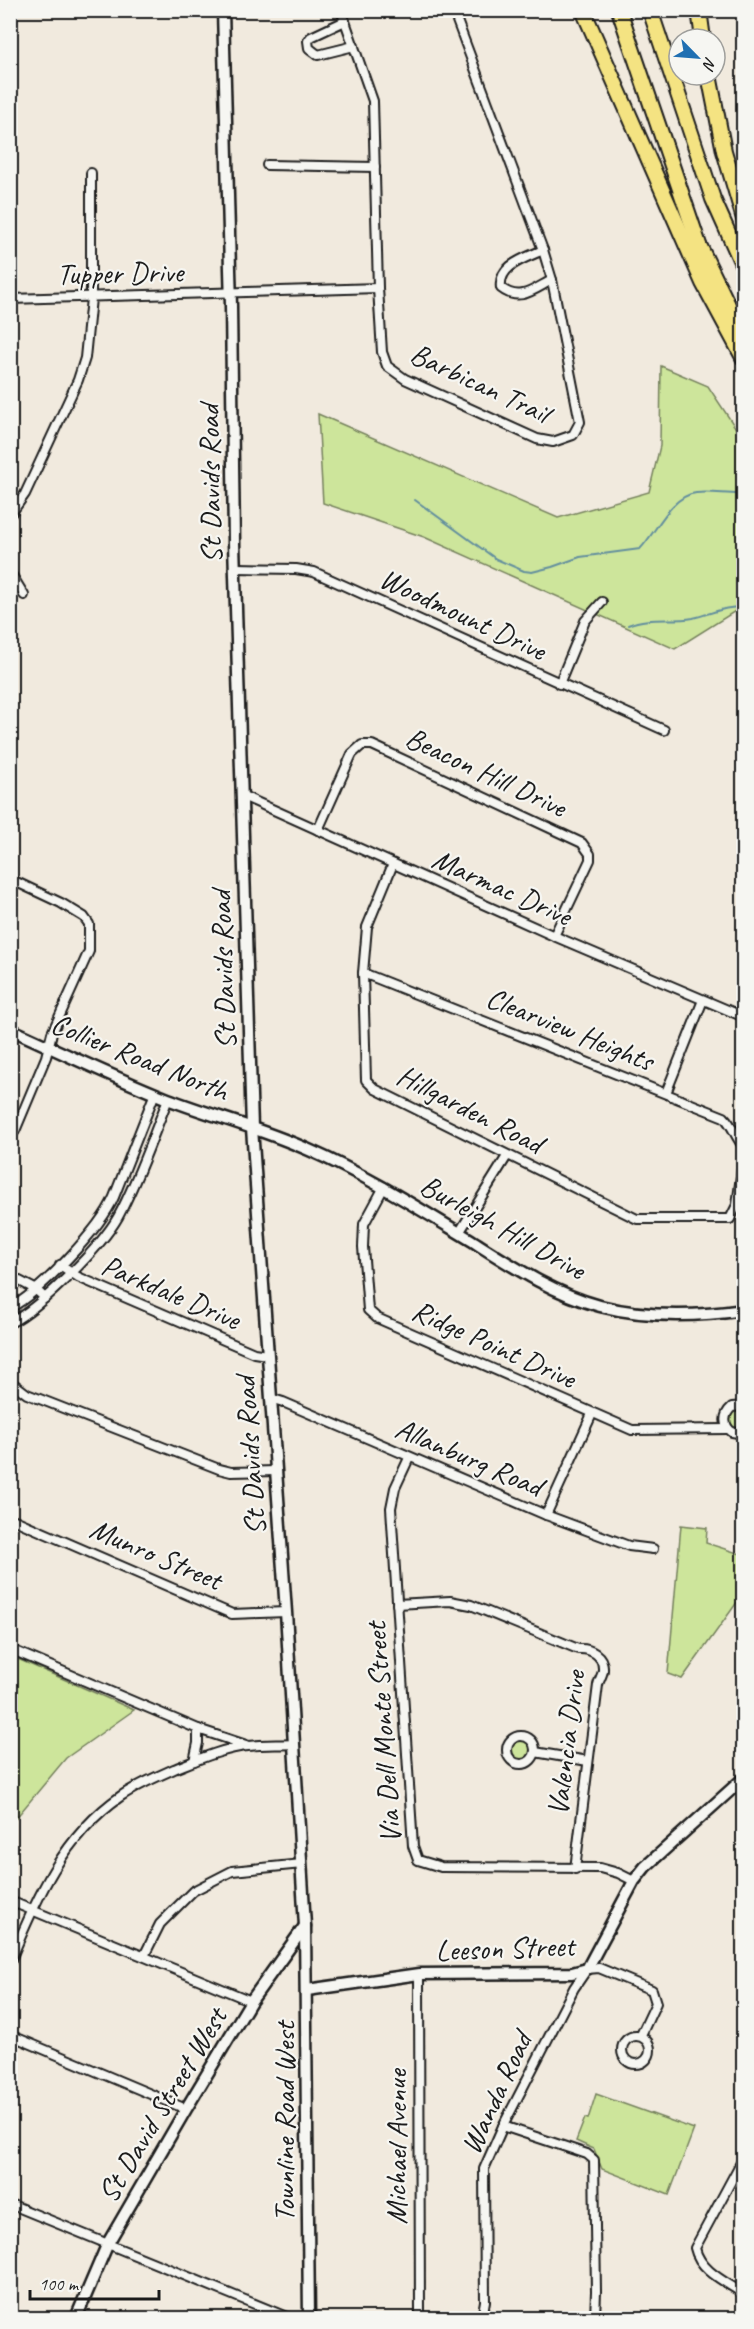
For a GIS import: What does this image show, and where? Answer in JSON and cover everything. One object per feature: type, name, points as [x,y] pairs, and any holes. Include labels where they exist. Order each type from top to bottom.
[{"type":"highway","points":[[583,10],[703,283],[744,359]]},
{"type":"highway","points":[[619,10],[699,245],[744,338]]},
{"type":"highway","points":[[650,10],[713,200],[744,268]]},
{"type":"highway","points":[[699,10],[701,27]]},
{"type":"highway","points":[[711,87],[724,151],[744,219]]},
{"type":"street","name":"St Davids Road","points":[[223,10],[252,1128],[286,1612],[305,1926]]},
{"type":"street","name":"Barbican Trail","points":[[341,10],[373,101],[378,288],[382,352],[387,366],[405,379],[537,439],[553,442],[573,435],[580,422],[552,280],[543,250],[453,10]]},
{"type":"street","points":[[345,21],[311,37],[308,41],[309,48],[318,54],[354,46]]},
{"type":"street","points":[[267,165],[375,167]]},
{"type":"street","points":[[10,515],[25,494],[78,380],[85,357],[91,298],[91,172]]},
{"type":"street","points":[[543,250],[506,269],[500,279],[501,288],[510,295],[522,295],[552,280]]},
{"type":"street","name":"Tupper Drive","points":[[10,299],[378,288]]},
{"type":"street","name":"Woodmount Drive","points":[[236,568],[296,569],[314,572],[664,730]]},
{"type":"street","points":[[10,572],[24,595]]},
{"type":"street","points":[[560,684],[585,621],[602,602]]},
{"type":"street","name":"Beacon Hill Drive","points":[[318,830],[352,754],[362,745],[372,745],[582,843],[590,854],[590,860],[554,936]]},
{"type":"street","name":"Marmac Drive","points":[[243,796],[554,936],[744,1017]]},
{"type":"street","name":"Hillgarden Road","points":[[393,864],[367,927],[363,973],[366,1080],[375,1089],[637,1219],[730,1219],[736,1205],[744,1155]]},
{"type":"street","points":[[10,879],[61,903],[84,917],[89,924],[89,951],[51,1033],[42,1067],[10,1136]]},
{"type":"street","name":"Clearview Heights","points":[[363,973],[724,1117],[734,1126],[736,1139],[744,1148]]},
{"type":"street","points":[[666,1093],[703,1000]]},
{"type":"street","name":"Collier Road North","points":[[10,1029],[168,1099],[252,1128]]},
{"type":"street","points":[[10,1308],[35,1289],[60,1265],[111,1205],[155,1093]]},
{"type":"street","points":[[10,1323],[31,1312],[71,1272],[117,1219],[168,1099]]},
{"type":"street","name":"Burleigh Hill Drive","points":[[252,1128],[309,1150],[384,1187],[534,1279],[598,1305],[674,1316],[744,1310]]},
{"type":"street","points":[[459,1233],[507,1155]]},
{"type":"street","name":"Ridge Point Drive","points":[[384,1187],[364,1224],[363,1247],[368,1310],[377,1318],[592,1414],[636,1431],[728,1429],[736,1434],[744,1434]]},
{"type":"street","name":"Parkdale Drive","points":[[60,1265],[78,1278],[254,1353],[267,1355]]},
{"type":"street","points":[[10,1276],[35,1289],[45,1298]]},
{"type":"street","points":[[10,1381],[27,1394],[219,1469],[231,1472],[275,1471]]},
{"type":"street","name":"Allanburg Road","points":[[270,1398],[546,1515],[629,1546],[653,1549]]},
{"type":"street","points":[[728,1429],[725,1420],[728,1410],[744,1406]]},
{"type":"street","points":[[546,1515],[592,1414]]},
{"type":"street","name":"Via Dell Monte Street","points":[[409,1458],[395,1488],[391,1508],[412,1846],[418,1860],[441,1867],[600,1868],[634,1881]]},
{"type":"street","name":"Munro Street","points":[[10,1518],[232,1614],[286,1612]]},
{"type":"street","name":"Valencia Drive","points":[[397,1604],[450,1601],[471,1605],[578,1649],[589,1649],[599,1656],[603,1669],[598,1685],[574,1869]]},
{"type":"street","points":[[10,1649],[198,1729],[247,1746]]},
{"type":"street","points":[[194,1761],[198,1729]]},
{"type":"street","points":[[10,1962],[55,1864],[94,1818],[120,1796],[143,1783],[194,1761],[247,1746],[294,1744]]},
{"type":"street","points":[[535,1752],[588,1761]]},
{"type":"street","points":[[587,1969],[634,1881],[645,1867],[744,1778]]},
{"type":"street","points":[[144,1956],[165,1919],[201,1886],[232,1871],[302,1863]]},
{"type":"street","points":[[10,1901],[251,2001]]},
{"type":"street","name":"Townline Road West","points":[[305,1926],[309,2319]]},
{"type":"street","name":"St David Street West","points":[[76,2319],[108,2243],[186,2109],[251,2001],[305,1926]]},
{"type":"street","name":"Leeson Street","points":[[307,1990],[419,1974],[572,1973],[599,1968],[652,1990],[656,2003],[641,2035]]},
{"type":"street","name":"Wanda Road","points":[[482,2319],[485,2301],[484,2169],[503,2126],[574,1988],[587,1969]]},
{"type":"street","name":"Michael Avenue","points":[[419,1974],[420,2319]]},
{"type":"street","points":[[10,2035],[186,2109]]},
{"type":"street","points":[[503,2126],[587,2154],[594,2160],[597,2291],[595,2319]]},
{"type":"street","points":[[744,2157],[695,2248],[697,2257],[704,2267],[744,2294]]},
{"type":"street","points":[[10,2204],[289,2319]]},
{"type":"street","points":[[740,2319],[744,2313]]},
{"type":"green space","points":[[661,366],[708,386],[743,439],[743,628],[740,608],[675,649],[424,537],[323,503],[318,414],[558,518],[649,492],[660,446]]},
{"type":"green space","points":[[737,1410],[743,1412],[742,1429],[732,1427],[730,1422],[732,1413]]},
{"type":"green space","points":[[681,1525],[707,1528],[706,1543],[744,1555],[743,1594],[682,1679],[668,1674]]},
{"type":"green space","points":[[11,1656],[134,1710],[66,1758],[11,1824]]},
{"type":"green space","points":[[521,1740],[528,1743],[531,1750],[528,1757],[521,1760],[514,1757],[511,1750],[514,1743]]},
{"type":"green space","points":[[596,2094],[694,2129],[669,2195],[602,2169],[594,2149],[576,2141],[585,2118],[588,2119]]},
{"type":"waterway","points":[[415,500],[496,559],[532,572],[580,557],[640,549],[671,508],[687,496],[696,493],[744,494]]},
{"type":"waterway","points":[[628,625],[652,620],[693,618],[724,609],[744,607]]}]
